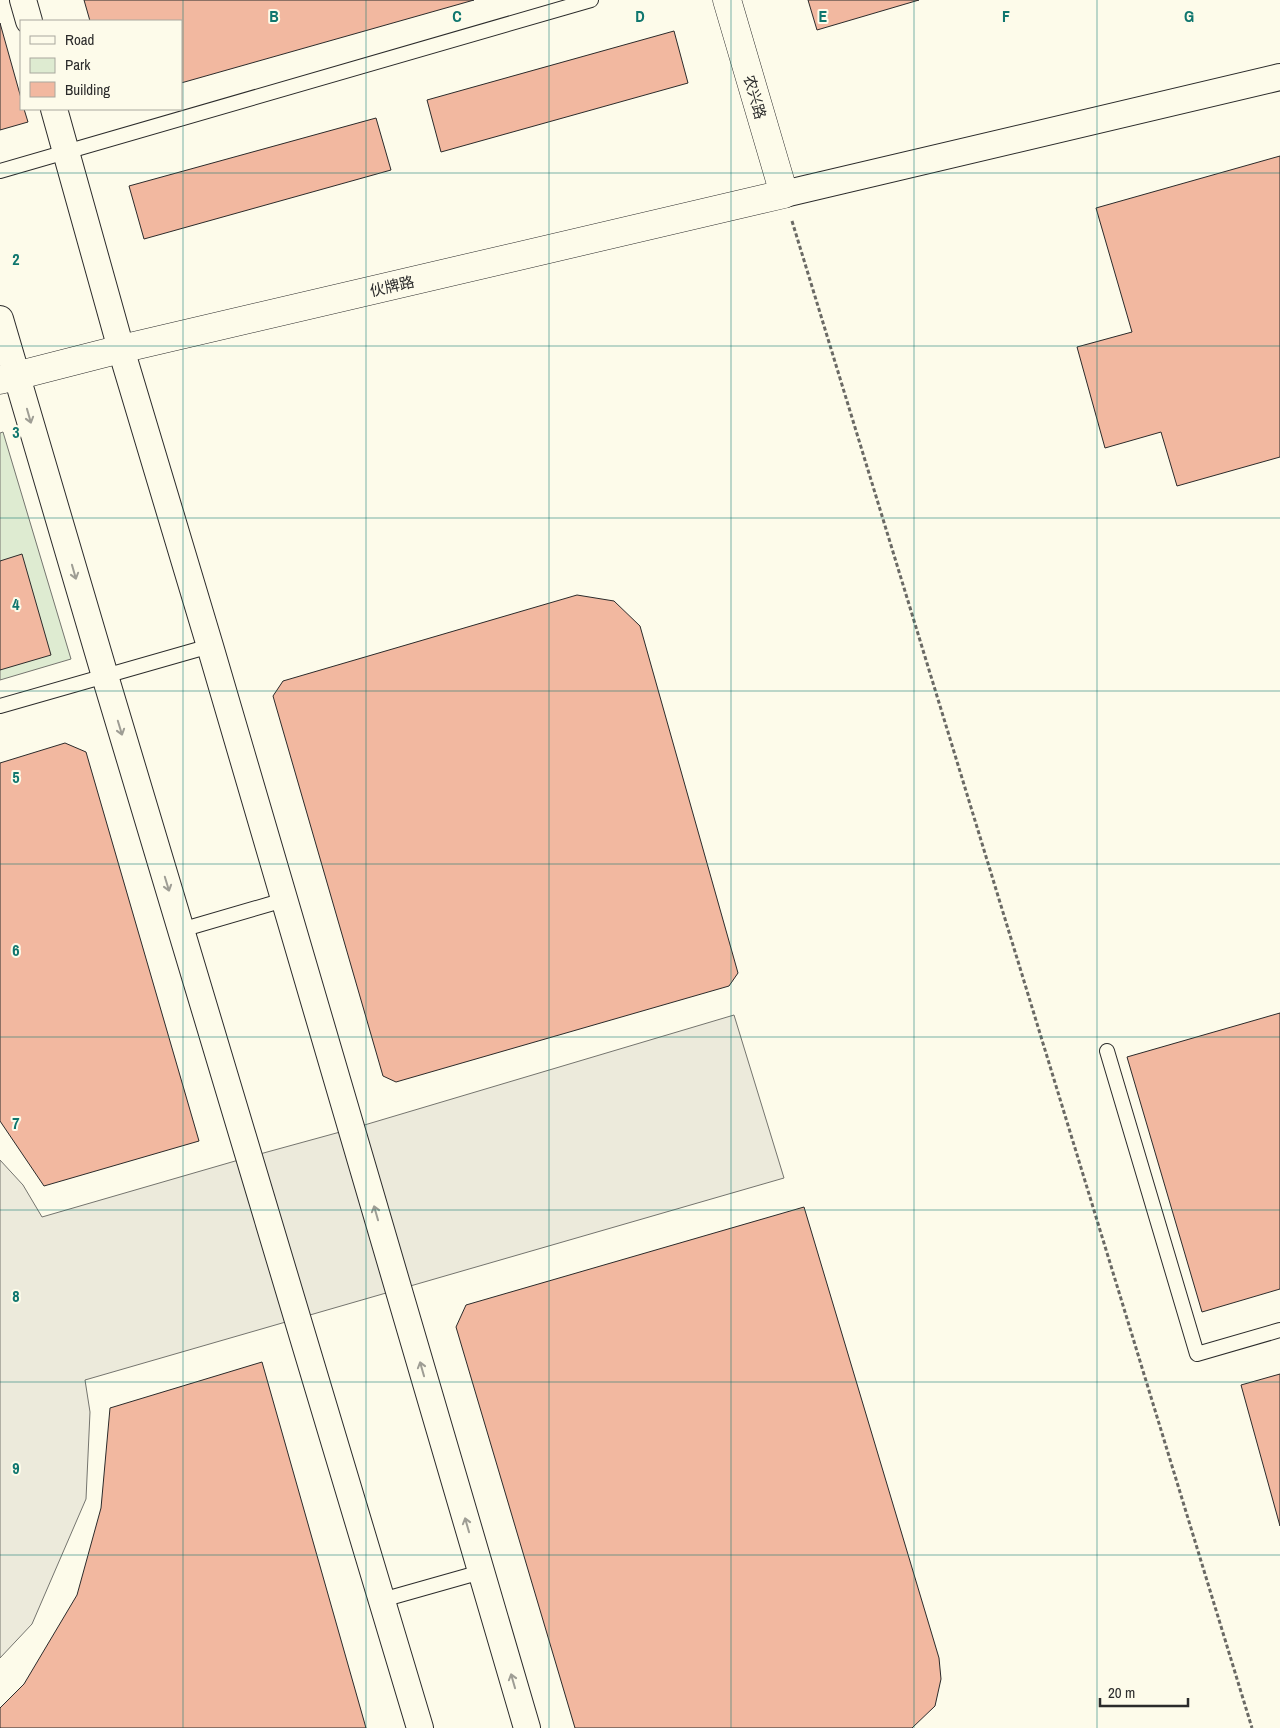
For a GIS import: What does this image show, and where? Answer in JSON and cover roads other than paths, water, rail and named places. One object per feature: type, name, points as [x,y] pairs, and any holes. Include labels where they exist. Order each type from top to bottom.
[{"type":"street","points":[[23,0],[29,20]]},
{"type":"street","name":"农兴路","points":[[727,0],[784,194]]},
{"type":"street","points":[[784,194],[1280,77]]},
{"type":"street","points":[[54,110],[121,349],[527,1728]]},
{"type":"street","name":"伙牌路","points":[[8,377],[784,194]]},
{"type":"street","points":[[0,319],[8,377],[105,676],[420,1728]]},
{"type":"lane","points":[[0,171],[591,0]]},
{"type":"lane","points":[[0,706],[210,646]]},
{"type":"lane","points":[[181,930],[284,900]]},
{"type":"lane","points":[[1107,1051],[1197,1354],[1280,1330]]},
{"type":"lane","points":[[382,1600],[481,1572]]}]
